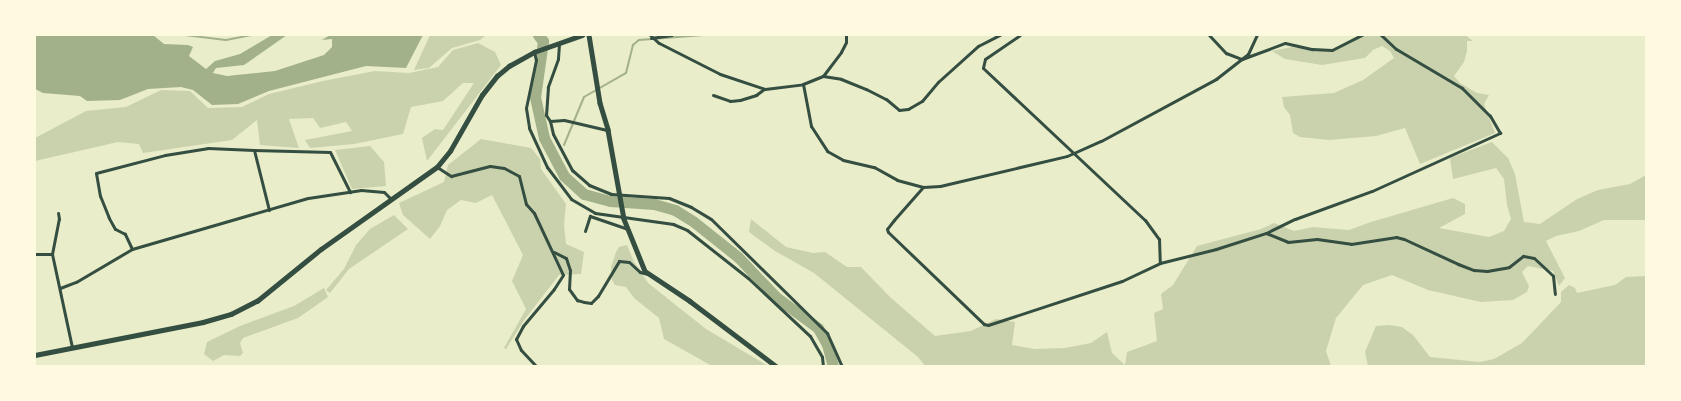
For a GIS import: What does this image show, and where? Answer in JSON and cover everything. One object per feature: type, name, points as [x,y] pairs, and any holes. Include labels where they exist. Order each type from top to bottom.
[{"type":"main road","points":[[35,355],[203,322],[231,314],[257,301],[321,249],[437,166],[450,150],[482,96],[497,76],[509,66],[534,52],[582,35]]},
{"type":"main road","points":[[590,35],[600,103],[608,130],[624,217],[645,271],[690,301],[776,366]]},
{"type":"street","points":[[650,36],[672,35]]},
{"type":"street","points":[[823,76],[841,52],[846,42],[846,35]]},
{"type":"street","points":[[713,94],[730,101],[740,100],[756,95],[765,89],[802,84],[823,76],[841,79],[866,89],[886,99],[899,110],[908,109],[922,101],[938,82],[978,46],[1000,35]]},
{"type":"street","points":[[1020,35],[985,59],[983,68],[1151,227],[1159,239],[1160,263]]},
{"type":"street","points":[[1209,35],[1226,53],[1242,59],[1285,43],[1312,49],[1332,50],[1362,35]]},
{"type":"street","points":[[802,84],[811,126],[827,152],[843,160],[874,167],[897,180],[923,187],[940,186],[998,174],[1072,153],[1101,141],[1176,103],[1216,79],[1248,54],[1256,35]]},
{"type":"street","points":[[923,187],[894,220],[887,229],[888,232],[984,324],[1008,319],[1122,281],[1160,263],[1216,249],[1266,233],[1295,219],[1372,192],[1500,133],[1490,116],[1462,88],[1396,49],[1381,35]]},
{"type":"street","points":[[650,36],[720,74],[765,89]]},
{"type":"street","points":[[559,44],[558,59],[546,103],[546,115],[550,121],[553,134],[572,170],[589,185],[611,194],[669,198],[691,207],[711,220],[827,333],[842,366]]},
{"type":"street","points":[[534,52],[536,60],[526,108],[529,128],[547,167],[571,199],[595,213],[673,224],[687,230],[748,278],[810,336],[822,357],[823,366]]},
{"type":"street","points":[[550,121],[564,120],[608,130]]},
{"type":"street","points":[[132,249],[125,234],[115,229],[109,218],[100,196],[96,173],[165,155],[208,148],[330,152],[350,192]]},
{"type":"street","points":[[254,150],[269,210]]},
{"type":"street","points":[[437,166],[451,176],[490,166],[504,168],[519,176],[526,204],[534,213],[554,252],[563,275],[554,290],[523,326],[516,339],[521,350],[536,366]]},
{"type":"street","points":[[60,288],[76,282],[132,249],[308,198],[350,192],[384,192],[391,199]]},
{"type":"street","points":[[58,213],[59,219],[52,254],[72,347]]},
{"type":"street","points":[[585,231],[590,216],[629,229]]},
{"type":"street","points":[[1266,233],[1288,242],[1298,243],[1317,239],[1351,244],[1396,237],[1474,270],[1487,271],[1509,267],[1523,256],[1534,258],[1552,276],[1555,294]]},
{"type":"street","points":[[554,252],[566,258],[570,270],[569,289],[577,300],[584,302],[591,302],[598,296],[620,261],[625,260],[640,272],[651,275]]},
{"type":"street","points":[[35,254],[52,254]]},
{"type":"shaded area","points":[[35,35],[153,35],[164,44],[193,47],[189,56],[206,69],[215,61],[240,54],[272,35],[287,35],[244,65],[216,68],[213,73],[227,76],[275,71],[324,55],[332,47],[332,39],[322,40],[330,35],[423,35],[406,68],[366,66],[269,91],[238,104],[212,105],[193,90],[181,87],[148,89],[120,100],[87,101],[80,96],[43,93],[35,89]]},
{"type":"shaded area","points":[[430,35],[486,35],[480,40],[452,48],[429,68],[414,70]]},
{"type":"shaded area","points":[[1359,35],[1465,35],[1473,41],[1467,41],[1464,62],[1454,76],[1460,83],[1477,93],[1489,95],[1484,104],[1495,133],[1420,164],[1405,128],[1376,136],[1329,140],[1300,137],[1293,133],[1290,115],[1284,107],[1282,97],[1334,93],[1363,80],[1394,58],[1390,51],[1382,46],[1373,50],[1365,58],[1322,65],[1285,59],[1272,51],[1292,47],[1326,51],[1351,43]]},
{"type":"shaded area","points":[[478,43],[495,52],[501,65],[427,161],[422,138],[435,129],[443,130],[474,83],[463,83],[443,101],[411,107],[403,134],[354,144],[310,148],[305,140],[352,131],[346,122],[320,128],[313,118],[289,119],[299,148],[260,145],[257,120],[232,140],[143,153],[139,144],[118,142],[35,161],[35,138],[86,111],[126,107],[161,90],[190,91],[208,108],[242,107],[269,94],[323,81],[375,71],[409,73],[438,67],[453,50]]},
{"type":"shaded area","points":[[481,139],[531,148],[540,159],[541,169],[566,204],[564,225],[566,244],[584,252],[581,274],[559,275],[525,319],[506,349],[504,348],[526,309],[512,281],[523,255],[492,195],[476,203],[461,200],[447,210],[440,226],[430,239],[403,215],[399,203],[444,182],[448,165]]},
{"type":"shaded area","points":[[1492,142],[1508,158],[1515,174],[1524,222],[1540,224],[1577,199],[1598,190],[1630,184],[1646,175],[1646,220],[1604,220],[1579,231],[1556,236],[1546,241],[1565,278],[1559,286],[1553,271],[1528,266],[1522,272],[1529,286],[1527,292],[1513,300],[1481,302],[1428,290],[1392,275],[1363,285],[1336,318],[1326,351],[1331,366],[925,366],[918,357],[814,273],[775,251],[749,232],[751,219],[786,247],[813,253],[825,252],[847,267],[861,267],[890,297],[935,336],[971,331],[996,319],[1015,322],[1012,345],[1035,349],[1065,348],[1091,343],[1107,332],[1112,353],[1125,365],[1127,352],[1157,341],[1154,313],[1163,309],[1161,294],[1173,285],[1197,246],[1261,229],[1274,223],[1294,231],[1313,227],[1349,230],[1453,198],[1465,204],[1465,214],[1439,228],[1489,237],[1504,231],[1511,219],[1507,205],[1504,179],[1496,168],[1453,179],[1450,158]]},
{"type":"shaded area","points":[[370,146],[384,162],[386,186],[352,189],[335,150]]},
{"type":"shaded area","points":[[394,215],[408,229],[349,269],[330,293],[326,290],[344,269],[356,245],[370,229]]},
{"type":"shaded area","points":[[627,245],[634,262],[648,283],[706,329],[768,366],[712,366],[664,339],[659,318],[634,298],[626,287],[615,285],[612,280],[611,267],[616,252],[619,247]]},
{"type":"shaded area","points":[[1646,276],[1646,366],[1368,366],[1365,352],[1376,326],[1402,327],[1413,335],[1430,357],[1480,362],[1494,359],[1522,343],[1561,302],[1561,292],[1569,285],[1575,288],[1577,293],[1615,285],[1626,277]]},
{"type":"shaded area","points":[[324,288],[328,297],[298,318],[243,338],[240,343],[243,353],[240,356],[224,355],[213,361],[204,354],[207,342],[240,326],[294,306]]},
{"type":"waterway","points":[[185,35],[226,40],[252,35]]},
{"type":"waterway","points":[[538,35],[543,41],[535,97],[544,138],[564,176],[584,194],[610,201],[654,204],[675,210],[694,222],[738,257],[776,297],[818,328],[827,344],[833,366]]},
{"type":"waterway","points":[[564,145],[584,97],[626,73],[633,45],[639,40],[704,35]]},
{"type":"waterway","points":[[556,160],[558,155]]}]
